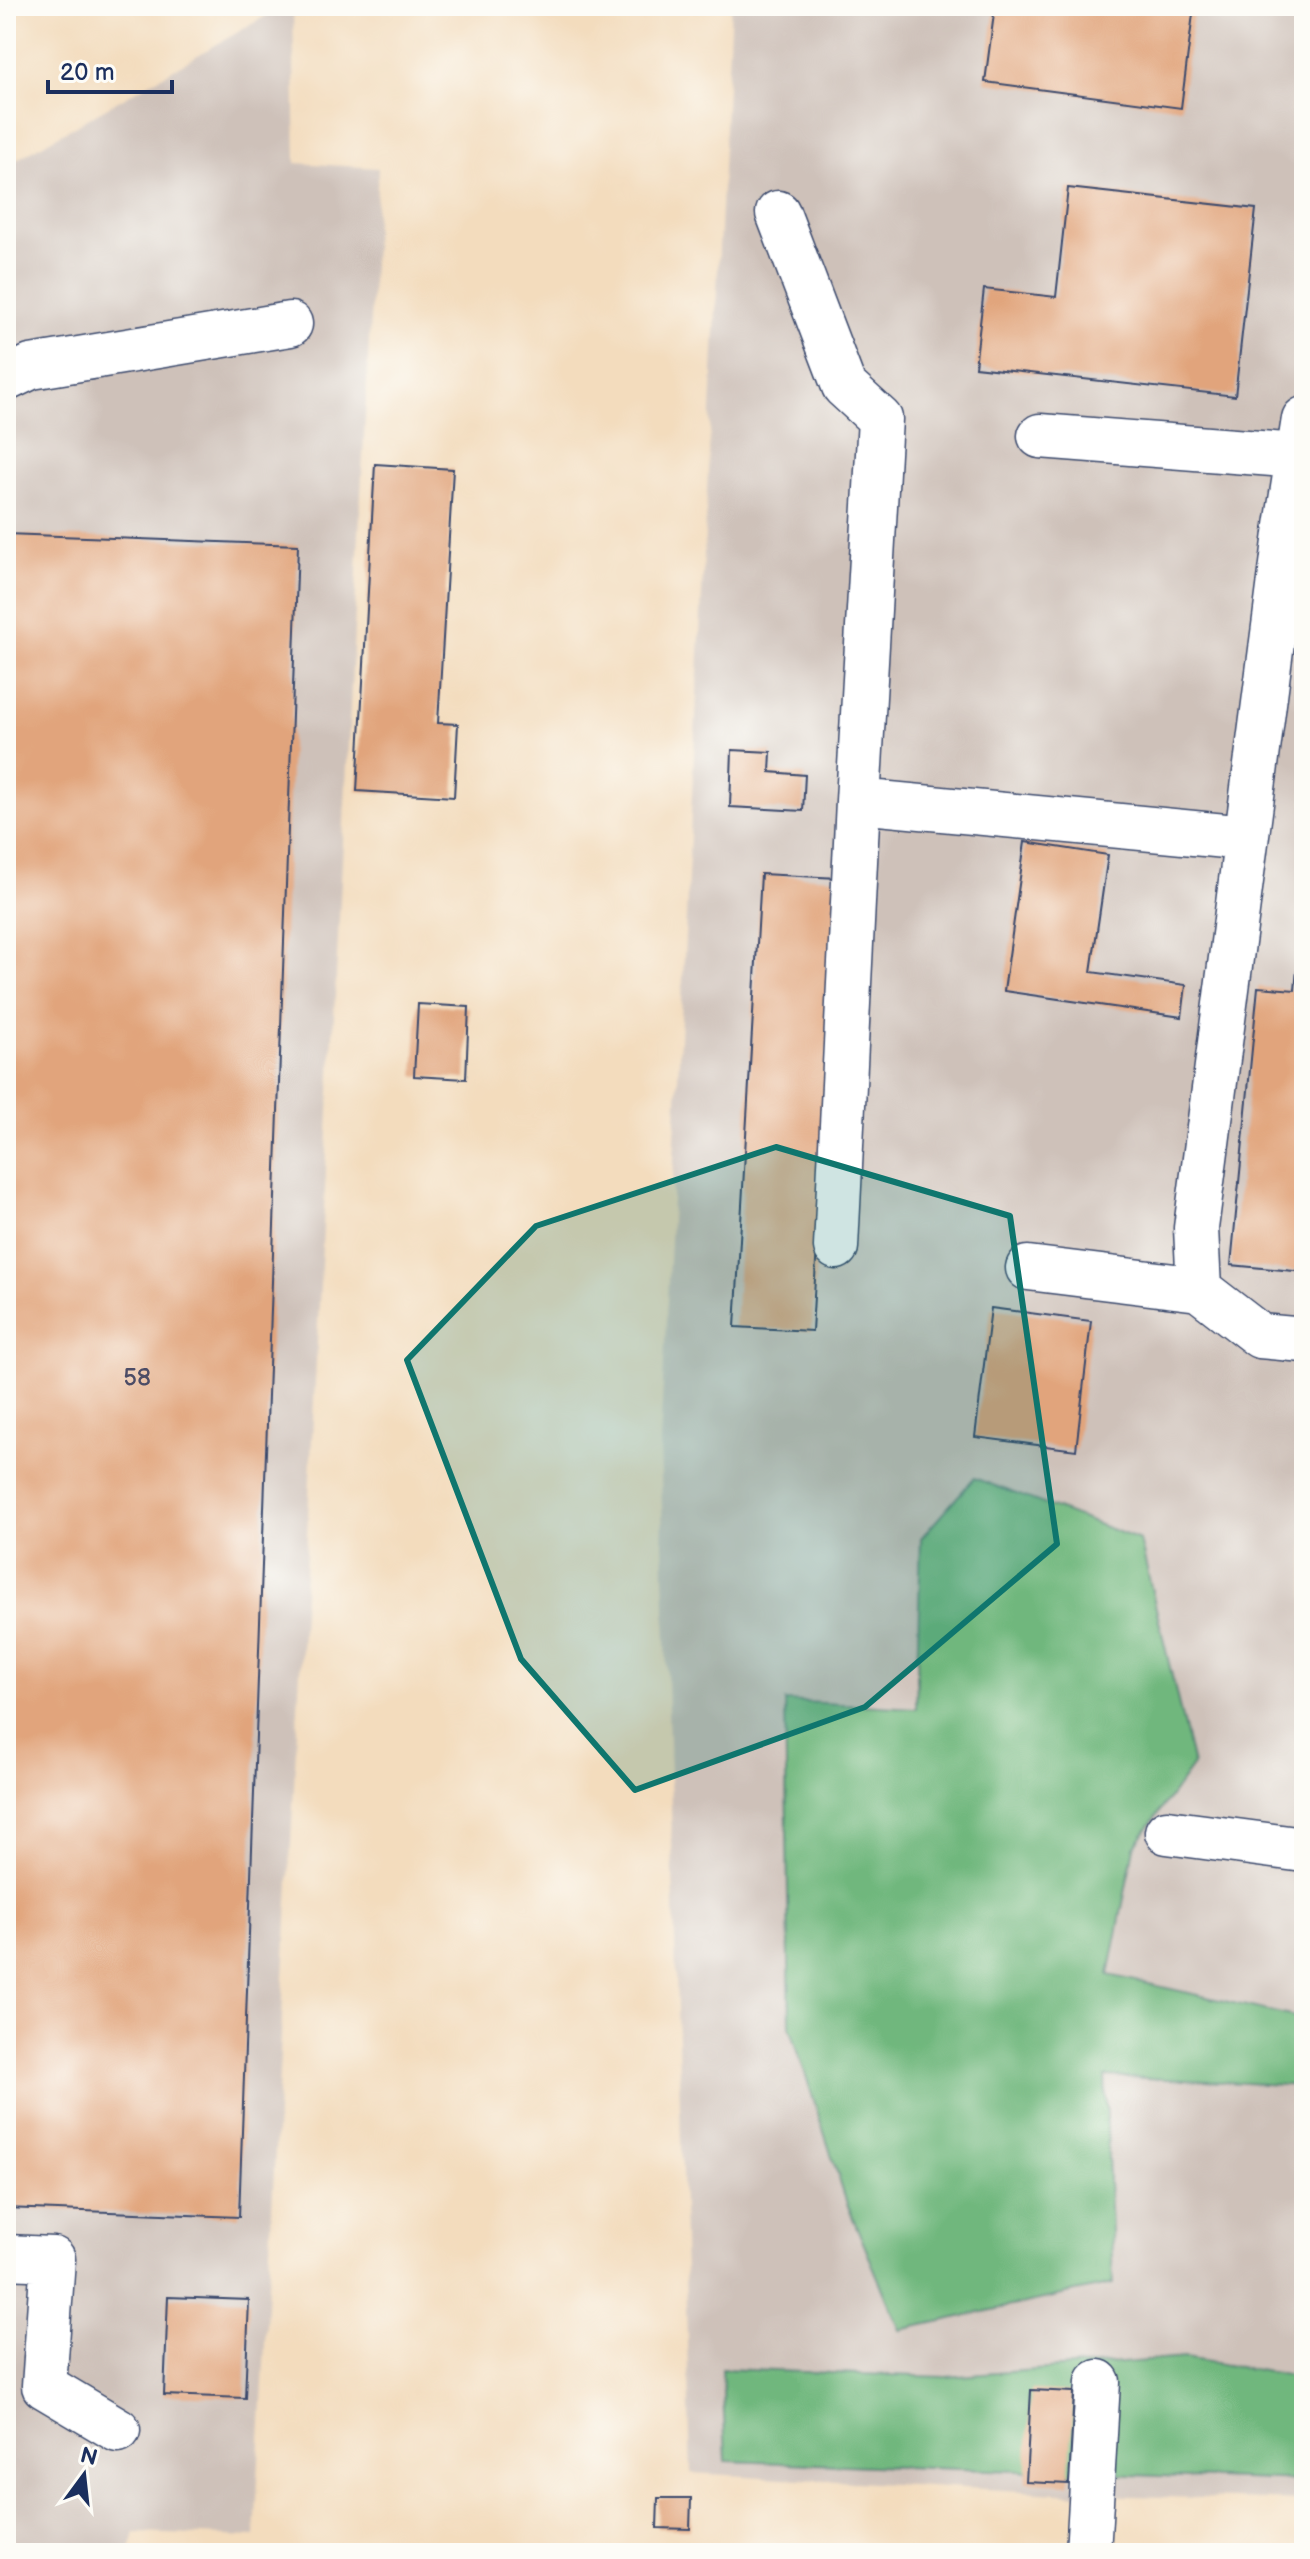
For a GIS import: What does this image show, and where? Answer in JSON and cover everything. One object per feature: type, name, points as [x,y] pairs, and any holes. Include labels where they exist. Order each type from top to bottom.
[{"type":"lane","points":[[778,213],[844,386],[880,419],[836,1247]]},
{"type":"lane","points":[[6,379],[31,367],[290,324]]},
{"type":"lane","points":[[1040,436],[1301,438],[1296,526],[1246,838],[1196,1228],[1199,1289]]},
{"type":"lane","points":[[858,801],[1246,838]]},
{"type":"lane","points":[[1028,1268],[1199,1289],[1260,1336],[1304,1340]]},
{"type":"lane","points":[[1167,1832],[1304,1850]]},
{"type":"lane","points":[[6,2257],[53,2259],[44,2386],[118,2430]]},
{"type":"lane","points":[[1088,2553],[1098,2382]]},
{"type":"highlighted area","points":[[776,1147],[1010,1216],[1057,1544],[865,1707],[635,1790],[521,1659],[407,1360],[536,1226]]},
{"type":"shaded area","points":[[283,6],[293,6],[296,163],[378,168],[255,2537],[135,2533],[129,2553],[6,2553],[6,172],[14,161]]},
{"type":"shaded area","points":[[731,6],[1304,6],[1304,2501],[1095,2495],[691,2473],[660,1443]]},
{"type":"green space","points":[[974,1478],[1140,1540],[1193,1765],[1134,1847],[1109,1975],[1304,2019],[1304,2086],[1105,2076],[1113,2284],[900,2330],[847,2204],[790,2026],[785,1701],[916,1708],[921,1538]]},
{"type":"green space","points":[[1185,2358],[1304,2378],[1304,2481],[726,2461],[722,2369],[946,2377]]},
{"type":"building","points":[[995,6],[1194,6],[1181,108],[985,82]]},
{"type":"building","points":[[1068,188],[1256,209],[1235,396],[975,367],[984,289],[1056,297]]},
{"type":"building","points":[[375,464],[453,469],[438,723],[458,724],[454,797],[357,791]]},
{"type":"building","points":[[6,534],[298,545],[239,2217],[6,2208]]},
{"type":"building","points":[[732,750],[771,752],[770,772],[805,775],[803,811],[730,807]]},
{"type":"building","points":[[1025,842],[1108,855],[1091,972],[1186,985],[1182,1017],[1004,991]]},
{"type":"building","points":[[761,874],[838,878],[812,1331],[735,1327]]},
{"type":"building","points":[[1302,918],[1304,1272],[1231,1265],[1258,987],[1295,990]]},
{"type":"building","points":[[418,1004],[469,1007],[466,1079],[414,1076]]},
{"type":"building","points":[[991,1308],[1091,1321],[1076,1450],[975,1437]]},
{"type":"building","points":[[168,2297],[249,2300],[245,2398],[164,2395]]},
{"type":"building","points":[[1031,2390],[1074,2392],[1069,2484],[1026,2482]]},
{"type":"building","points":[[658,2498],[691,2498],[690,2529],[657,2528]]}]
